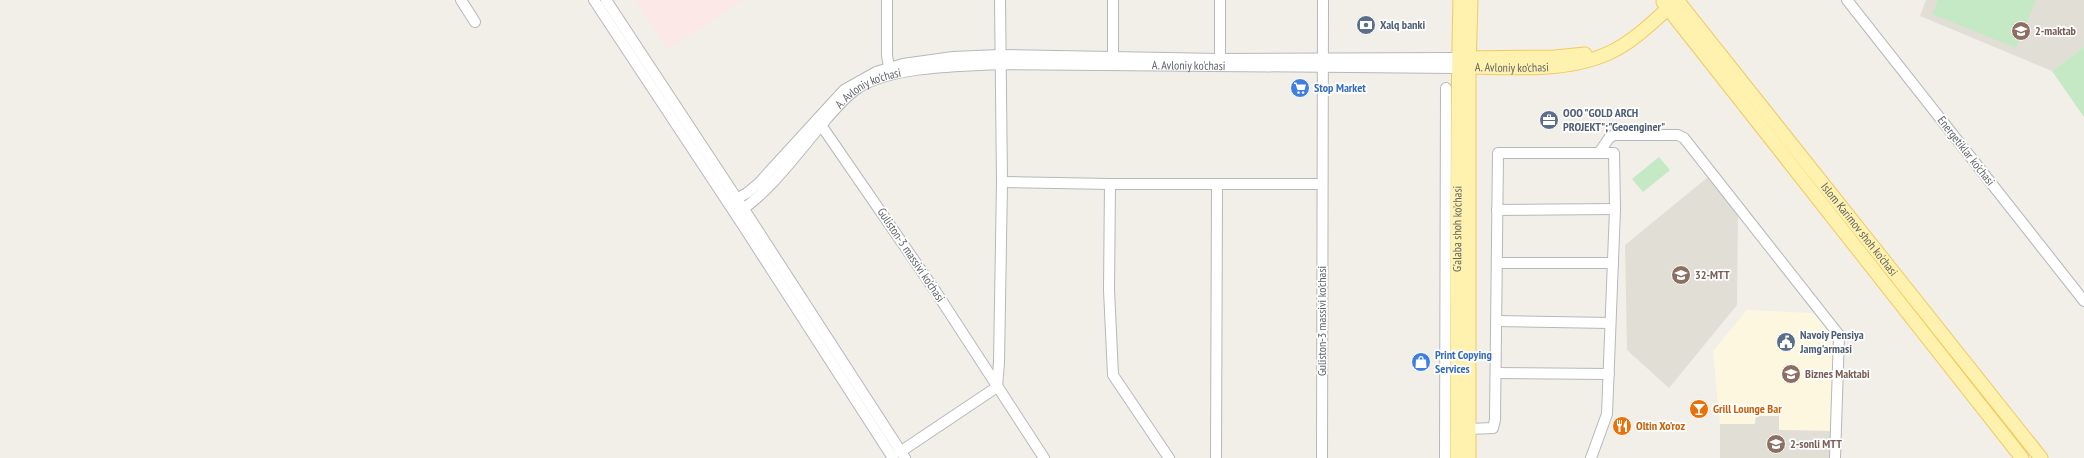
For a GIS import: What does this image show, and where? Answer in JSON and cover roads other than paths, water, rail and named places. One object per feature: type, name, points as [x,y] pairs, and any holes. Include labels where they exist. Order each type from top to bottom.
[{"type":"main road","name":"G'alaba shoh ko'chasi","points":[[1460,0],[1463,63],[1469,429],[1468,458]]},
{"type":"main road","name":"G'alaba shoh ko'chasi","points":[[1457,458],[1459,258],[1452,136],[1471,0]]},
{"type":"main road","name":"A. Avloniy ko'chasi","points":[[1463,63],[1562,66],[1585,62],[1622,46],[1670,2]]},
{"type":"main road","name":"Islom Karimov shoh ko'chasi","points":[[1670,2],[2022,458]]},
{"type":"main road","name":"Islom Karimov shoh ko'chasi","points":[[1670,2],[2041,458]]},
{"type":"street","points":[[461,0],[475,22]]},
{"type":"street","points":[[594,0],[733,201]]},
{"type":"street","points":[[606,0],[740,212],[899,456],[997,387],[999,362],[1002,182],[1000,0]]},
{"type":"street","points":[[887,0],[887,56],[889,68]]},
{"type":"street","points":[[1113,0],[1113,57]]},
{"type":"street","points":[[1220,0],[1220,59]]},
{"type":"street","name":"Guliston-3 massivi ko'chasi","points":[[1322,458],[1323,0]]},
{"type":"street","name":"Energetiklar ko'chasi","points":[[1847,0],[2084,301]]},
{"type":"street","name":"A. Avloniy ko'chasi","points":[[733,201],[759,183],[844,90],[876,72],[889,68],[953,57],[1000,60],[1463,63]]},
{"type":"street","name":"A. Avloniy ko'chasi","points":[[740,212],[790,163],[839,104],[858,88],[878,80],[906,72],[1000,60],[1113,57],[1322,63]]},
{"type":"street","points":[[1445,458],[1452,136],[1446,88]]},
{"type":"street","name":"Guliston-3 massivi ko'chasi","points":[[821,125],[936,292],[1044,458]]},
{"type":"street","points":[[1599,153],[1609,138],[1614,135],[1678,135],[1684,138],[1839,335],[1835,458]]},
{"type":"street","points":[[1469,429],[1493,428],[1495,420],[1498,153],[1614,153],[1614,209],[1607,414],[1592,458]]},
{"type":"street","points":[[1002,182],[1110,184],[1322,184]]},
{"type":"street","points":[[1110,184],[1109,290],[1113,375],[1169,458]]},
{"type":"street","points":[[1216,458],[1217,184]]},
{"type":"street","points":[[1497,210],[1614,209]]},
{"type":"street","points":[[1497,263],[1612,263]]},
{"type":"street","points":[[1496,321],[1610,323]]},
{"type":"street","points":[[1496,373],[1608,374]]},
{"type":"place","name":"Xalq banki","points":[[1366,25]]},
{"type":"place","name":"2-maktab","points":[[2021,31]]},
{"type":"place","name":"Stop Market","points":[[1300,88]]},
{"type":"place","name":"ООО \"GOLD ARCH PROJEKT\";\"Geoenginer\"","points":[[1549,120]]},
{"type":"place","name":"32-MTT","points":[[1681,275]]},
{"type":"place","name":"Navoiy Pensiya Jamg'armasi","points":[[1786,342]]},
{"type":"place","name":"Print Copying Services","points":[[1421,362]]},
{"type":"place","name":"Biznes Maktabi","points":[[1791,374]]},
{"type":"place","name":"Grill Lounge Bar","points":[[1699,409]]},
{"type":"place","name":"Oltin Xo'roz","points":[[1622,426]]},
{"type":"place","name":"2-sonli MTT","points":[[1776,444]]}]
